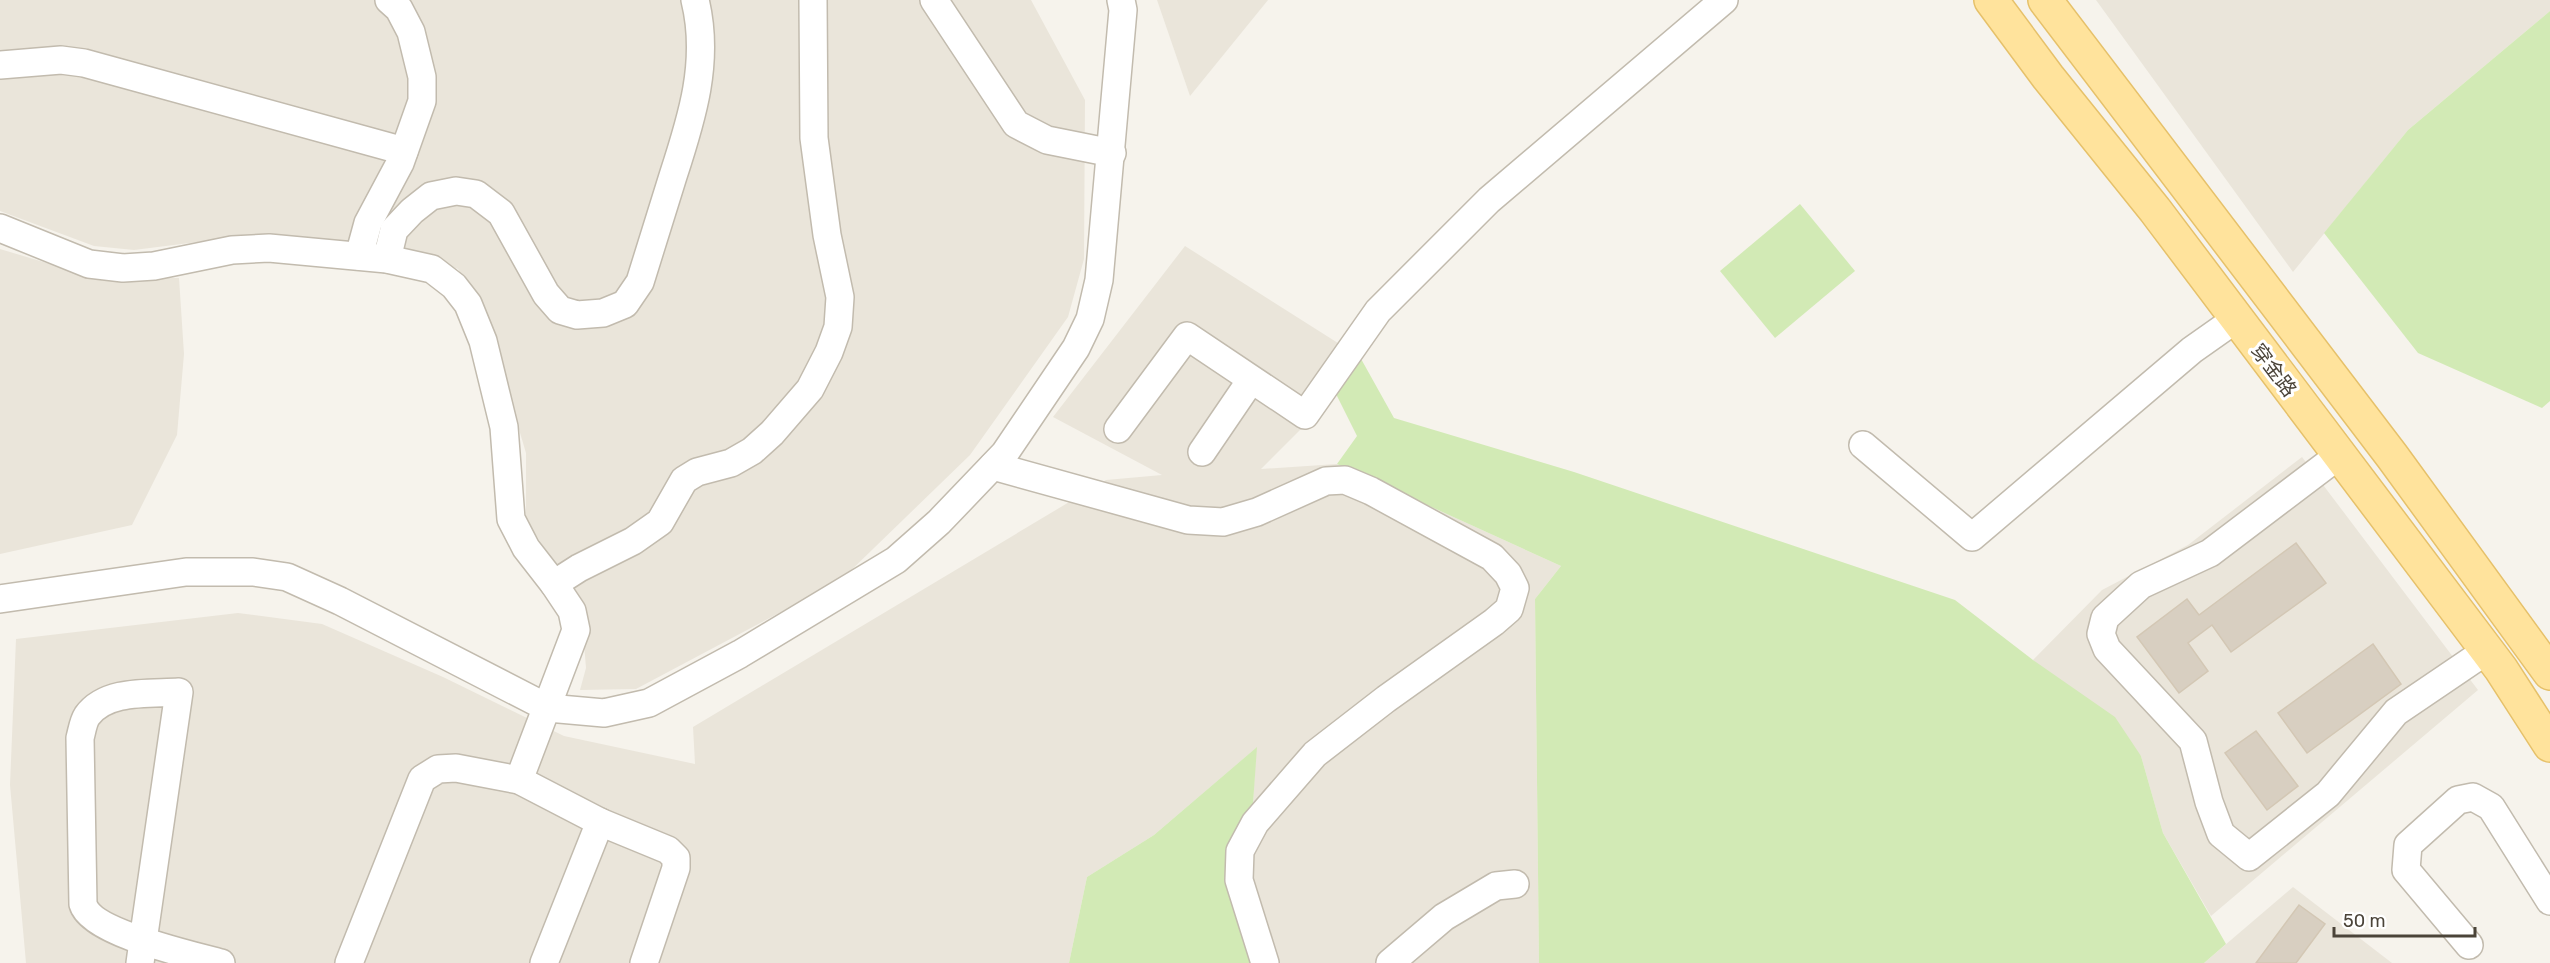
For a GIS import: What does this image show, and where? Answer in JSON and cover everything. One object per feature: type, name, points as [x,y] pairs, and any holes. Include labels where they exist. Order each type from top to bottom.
[{"type":"main road","name":"穿金路","points":[[1991,0],[2048,77],[2155,210],[2486,651],[2550,745]]},
{"type":"main road","name":"穿金路","points":[[2045,0],[2392,456],[2548,666]]},
{"type":"street","points":[[359,256],[368,223],[404,151],[422,101],[422,77],[411,32],[399,9],[389,0]]},
{"type":"street","points":[[387,259],[394,230],[412,211],[431,196],[456,191],[466,192],[476,194],[501,213],[546,294],[560,310],[578,315],[603,313],[625,304],[640,282],[695,106],[700,66],[699,16],[695,0]]},
{"type":"street","points":[[554,584],[579,568],[633,541],[660,522],[684,480],[697,472],[731,463],[752,451],[810,389],[829,352],[838,327],[840,297],[827,235],[814,138],[813,0]]},
{"type":"street","points":[[934,0],[1016,124],[1047,140],[1112,153]]},
{"type":"street","points":[[0,599],[186,572],[253,572],[287,577],[340,601],[548,708],[604,714],[649,704],[740,654],[896,560],[939,522],[1005,453],[1076,348],[1090,319],[1100,280],[1116,105],[1123,10],[1121,0]]},
{"type":"street","points":[[1118,429],[1186,336],[1305,415],[1378,311],[1473,216],[1724,0]]},
{"type":"street","points":[[0,65],[61,60],[84,63],[404,151]]},
{"type":"street","points":[[0,228],[89,264],[123,268],[154,266],[232,250],[269,248],[387,259],[432,269],[454,286],[468,304],[483,341],[504,427],[511,519],[526,548],[572,611],[576,630],[519,780]]},
{"type":"street","points":[[1863,445],[1972,537],[2192,350],[2236,319]]},
{"type":"street","points":[[1203,452],[1251,380]]},
{"type":"street","points":[[2338,456],[2210,553],[2141,585],[2105,618],[2101,634],[2107,649],[2193,741],[2209,802],[2222,834],[2249,857],[2328,794],[2396,712],[2486,651]]},
{"type":"street","points":[[993,466],[1188,520],[1223,522],[1257,512],[1326,481],[1345,480],[1371,491],[1492,557],[1508,574],[1515,588],[1509,609],[1315,754],[1255,823],[1240,851],[1239,880],[1265,963]]},
{"type":"street","points":[[141,952],[179,692],[112,698],[96,705],[85,717],[80,738],[80,858],[85,911],[116,931],[141,952],[221,963]]},
{"type":"street","points":[[349,963],[422,779],[438,769],[456,768],[519,780],[600,822],[668,850],[676,858],[676,868],[646,963]]},
{"type":"street","points":[[2469,945],[2406,870],[2408,845],[2458,800],[2473,797],[2491,807],[2550,901]]},
{"type":"street","points":[[544,963],[600,822]]},
{"type":"street","points":[[1390,963],[1444,916],[1496,886],[1515,884]]},
{"type":"shaded area","points":[[0,0],[1031,0],[1085,100],[1084,259],[1068,317],[970,455],[841,580],[636,689],[580,690],[586,668],[581,607],[526,519],[526,453],[483,308],[458,269],[429,258],[245,236],[134,250],[94,246],[0,211]]},
{"type":"shaded area","points":[[1157,0],[1268,0],[1190,96]]},
{"type":"shaded area","points":[[2096,0],[2550,0],[2550,11],[2408,130],[2293,272]]},
{"type":"shaded area","points":[[1185,246],[1360,357],[1336,394],[1261,469],[1337,464],[1561,566],[1535,599],[1539,963],[1250,963],[1226,879],[1231,844],[1253,804],[1256,748],[1154,835],[1087,877],[1069,963],[26,963],[10,785],[16,639],[238,613],[322,624],[443,677],[564,736],[695,764],[693,727],[1106,480],[1162,475],[1053,417]]},
{"type":"shaded area","points":[[0,249],[97,278],[179,278],[184,354],[177,435],[132,525],[0,554]]},
{"type":"shaded area","points":[[2302,457],[2478,690],[2211,916],[2163,833],[2141,756],[2033,660],[2102,590],[2188,545]]},
{"type":"shaded area","points":[[2293,887],[2392,963],[2204,963]]},
{"type":"green space","points":[[2550,11],[2550,401],[2542,408],[2418,353],[2324,233],[2408,130]]},
{"type":"green space","points":[[1800,204],[1855,271],[1775,338],[1720,271]]},
{"type":"green space","points":[[1360,357],[1394,418],[1574,472],[1955,600],[2033,660],[2115,717],[2141,756],[2163,833],[2226,944],[2204,963],[1539,963],[1535,599],[1561,566],[1337,464],[1357,436],[1336,394]]},
{"type":"green space","points":[[1257,747],[1253,804],[1231,844],[1226,879],[1250,963],[1069,963],[1087,877],[1154,835]]},
{"type":"building","points":[[2296,543],[2326,583],[2231,652],[2212,625],[2188,643],[2208,671],[2179,693],[2137,637],[2187,599],[2199,615]]},
{"type":"building","points":[[2373,644],[2401,684],[2307,753],[2278,713]]},
{"type":"building","points":[[2256,731],[2298,786],[2267,810],[2225,753]]},
{"type":"building","points":[[2299,905],[2325,924],[2296,963],[2256,963]]}]
